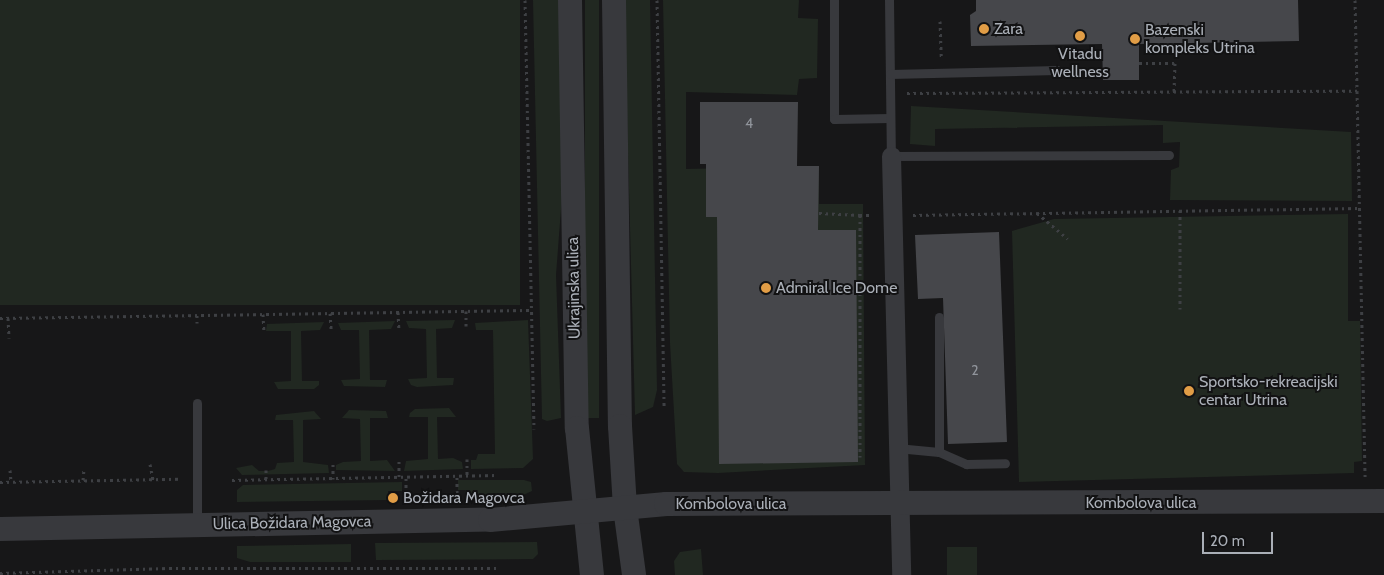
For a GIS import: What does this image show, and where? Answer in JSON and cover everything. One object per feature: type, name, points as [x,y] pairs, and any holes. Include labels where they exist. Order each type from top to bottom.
[{"type":"street","name":"Ukrajinska ulica","points":[[570,0],[576,428],[583,512],[592,575]]},
{"type":"street","points":[[614,0],[620,426],[625,508],[634,575]]},
{"type":"street","points":[[891,156],[901,575]]},
{"type":"street","name":"Kombolova ulica","points":[[583,512],[666,504],[898,505],[1384,501]]},
{"type":"street","name":"Ulica Božidara Magovca","points":[[0,529],[490,520],[583,512]]},
{"type":"lane","points":[[834,0],[834,119],[890,118]]},
{"type":"lane","points":[[889,0],[891,156],[1169,155]]},
{"type":"lane","points":[[890,74],[1057,70]]},
{"type":"lane","points":[[939,317],[939,452]]},
{"type":"lane","points":[[197,403],[197,525]]},
{"type":"lane","points":[[897,448],[939,452],[966,464],[1005,463]]},
{"type":"path","points":[[525,0],[530,310],[534,429]]},
{"type":"path","points":[[657,0],[664,407]]},
{"type":"path","points":[[1355,0],[1365,485]]},
{"type":"path","points":[[1139,63],[1175,63],[1174,92]]},
{"type":"path","points":[[890,93],[1357,90]]},
{"type":"path","points":[[908,215],[1359,208]]},
{"type":"path","points":[[1180,210],[1180,309]]},
{"type":"path","points":[[818,213],[876,215]]},
{"type":"path","points":[[1036,213],[1068,239]]},
{"type":"path","points":[[860,215],[860,457]]},
{"type":"path","points":[[0,318],[530,310]]},
{"type":"path","points":[[466,311],[466,326]]},
{"type":"path","points":[[398,312],[399,329]]},
{"type":"path","points":[[330,313],[331,329]]},
{"type":"path","points":[[263,314],[264,332]]},
{"type":"path","points":[[197,315],[197,323]]},
{"type":"path","points":[[8,318],[8,338]]},
{"type":"path","points":[[467,459],[467,476]]},
{"type":"path","points":[[399,461],[399,478]]},
{"type":"path","points":[[150,464],[153,480]]},
{"type":"path","points":[[332,464],[333,479]]},
{"type":"path","points":[[83,480],[84,469]]},
{"type":"path","points":[[10,470],[11,482]]},
{"type":"path","points":[[266,470],[266,480]]},
{"type":"path","points":[[232,480],[498,475]]},
{"type":"path","points":[[457,477],[457,494]]},
{"type":"path","points":[[406,478],[406,495]]},
{"type":"path","points":[[0,482],[180,479]]},
{"type":"path","points":[[0,573],[169,568],[498,568]]},
{"type":"shaded area","points":[[0,0],[520,0],[520,305],[0,305]]},
{"type":"shaded area","points":[[533,0],[560,0],[562,196],[556,275],[561,418],[547,421],[542,419]]},
{"type":"shaded area","points":[[585,0],[599,0],[599,418],[585,418]]},
{"type":"shaded area","points":[[624,0],[650,0],[657,390],[653,407],[635,415]]},
{"type":"shaded area","name":"Admiral Ice Dome","points":[[663,0],[799,0],[798,18],[818,19],[817,78],[799,79],[797,95],[686,92],[686,169],[819,166],[819,204],[863,204],[865,465],[718,473],[684,472],[677,464],[670,343]]},
{"type":"shaded area","points":[[911,106],[1351,132],[1352,201],[1170,200],[1171,170],[1179,167],[1180,142],[1163,143],[1163,125],[935,129],[935,146],[910,144]]},
{"type":"shaded area","name":"Sportsko-rekreacijski centar Utrina","points":[[1348,214],[1348,321],[1360,321],[1362,461],[1354,462],[1354,473],[1019,482],[1012,231],[1054,219]]},
{"type":"shaded area","points":[[455,320],[452,328],[436,329],[437,378],[454,378],[453,385],[417,387],[411,385],[408,379],[427,378],[426,329],[409,328],[406,321]]},
{"type":"shaded area","points":[[528,320],[533,459],[523,468],[471,469],[471,460],[476,460],[478,454],[495,454],[493,330],[476,330],[475,323]]},
{"type":"shaded area","points":[[395,321],[391,329],[369,330],[370,380],[387,380],[385,387],[344,386],[341,380],[360,379],[359,330],[341,330],[338,323]]},
{"type":"shaded area","points":[[324,322],[320,330],[301,331],[302,381],[319,381],[319,385],[314,389],[278,389],[274,382],[291,381],[291,331],[266,331],[267,324]]},
{"type":"shaded area","points":[[449,408],[456,417],[437,417],[438,459],[453,458],[462,462],[463,469],[404,471],[406,461],[428,459],[428,417],[409,417],[410,413],[415,409]]},
{"type":"shaded area","points":[[349,410],[386,411],[388,418],[370,418],[370,461],[387,460],[395,471],[336,470],[336,465],[343,462],[361,461],[360,419],[342,418]]},
{"type":"shaded area","points":[[314,411],[321,419],[303,420],[303,462],[328,465],[329,473],[242,475],[236,468],[252,465],[259,471],[268,471],[275,469],[277,463],[294,462],[293,420],[275,420],[276,415]]},
{"type":"shaded area","points":[[458,480],[524,480],[531,482],[532,491],[521,496],[465,498],[465,490],[458,490]]},
{"type":"shaded area","points":[[402,482],[402,491],[388,491],[388,500],[237,502],[237,490],[243,485]]},
{"type":"shaded area","points":[[537,542],[538,554],[533,559],[376,560],[375,543]]},
{"type":"shaded area","points":[[351,544],[351,562],[250,562],[237,558],[237,546]]},
{"type":"shaded area","points":[[947,547],[977,547],[977,575],[947,575]]},
{"type":"shaded area","points":[[701,549],[703,575],[675,575],[674,561],[680,552]]},
{"type":"building","name":"Bazenski kompleks Utrina","points":[[976,0],[1298,0],[1299,41],[1139,44],[1139,80],[1103,80],[1102,44],[971,46],[970,15],[976,11]]},
{"type":"building","name":"Admiral Ice Dome","points":[[700,102],[798,102],[797,166],[819,166],[818,230],[856,230],[858,462],[719,464],[717,217],[706,217],[706,164],[700,164]]},
{"type":"building","points":[[999,232],[1007,442],[948,444],[943,298],[918,299],[915,235]]},
{"type":"place","name":"Zara","points":[[984,29]]},
{"type":"place","name":"Vitadu wellness","points":[[1080,36]]},
{"type":"place","name":"Bazenski kompleks Utrina","points":[[1135,39]]},
{"type":"place","name":"Admiral Ice Dome","points":[[766,288]]},
{"type":"place","name":"Sportsko-rekreacijski centar Utrina","points":[[1189,391]]},
{"type":"place","name":"Božidara Magovca","points":[[393,498]]}]
